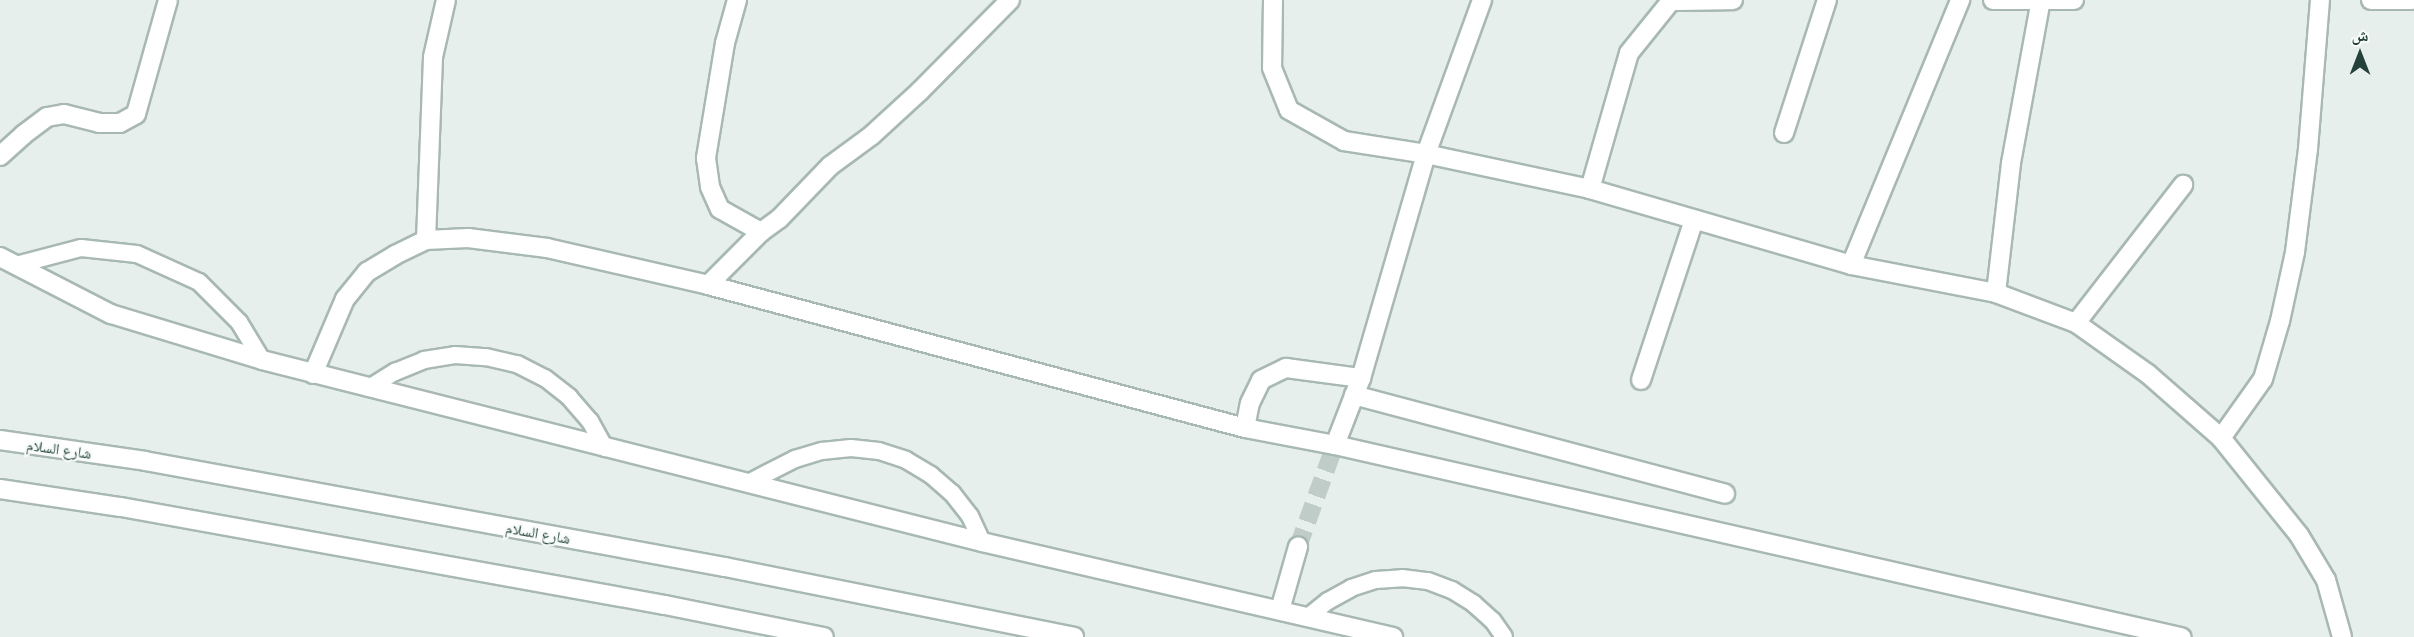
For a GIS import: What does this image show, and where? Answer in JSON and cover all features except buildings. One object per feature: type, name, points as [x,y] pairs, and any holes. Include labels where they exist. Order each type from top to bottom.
[{"type":"street","points":[[0,156],[22,135],[47,117],[64,114],[99,123],[120,123],[136,114],[168,0]]},
{"type":"street","points":[[426,240],[433,57],[446,0]]},
{"type":"street","points":[[737,0],[725,43],[706,158],[710,187],[720,208],[760,232]]},
{"type":"street","points":[[708,285],[760,232],[779,219],[830,166],[872,135],[920,91],[1010,0]]},
{"type":"street","points":[[1273,0],[1272,68],[1289,110],[1344,141],[1426,154],[1590,189],[1851,265],[1996,293],[2076,323],[2148,374],[2221,438],[2299,535],[2326,580],[2342,637]]},
{"type":"street","points":[[1335,445],[1357,386],[1426,154],[1482,0]]},
{"type":"street","points":[[1590,189],[1629,53],[1671,0],[1733,0]]},
{"type":"street","points":[[1784,133],[1827,0]]},
{"type":"street","points":[[1851,265],[1960,0]]},
{"type":"street","points":[[1993,0],[2074,0]]},
{"type":"street","points":[[1996,293],[2011,164],[2041,0]]},
{"type":"street","points":[[2221,438],[2263,379],[2280,321],[2295,252],[2308,149],[2320,0]]},
{"type":"street","points":[[2371,0],[2412,0]]},
{"type":"street","points":[[2076,323],[2183,185]]},
{"type":"street","points":[[1641,380],[1694,220]]},
{"type":"street","points":[[313,374],[345,299],[367,272],[426,240],[468,238],[547,248],[708,285],[1245,428],[1335,445],[2181,637]]},
{"type":"street","points":[[8,261],[111,314],[313,374],[982,542],[1393,637]]},
{"type":"street","points":[[1245,428],[1250,403],[1261,380],[1286,368],[1357,386],[1725,494]]},
{"type":"street","name":"شارع السلام","points":[[0,440],[180,467],[736,569],[1074,637]]},
{"type":"street","points":[[0,489],[121,507],[665,605],[824,637]]},
{"type":"street","points":[[1280,610],[1298,547]]},
{"type":"lane","points":[[8,261],[81,248],[137,254],[199,282],[239,322],[262,360]]},
{"type":"lane","points":[[369,388],[395,372],[424,360],[455,355],[486,357],[516,364],[545,378],[570,397],[590,421],[605,448]]},
{"type":"lane","points":[[748,483],[795,459],[822,451],[851,448],[879,451],[906,460],[931,475],[952,493],[970,516],[982,542]]},
{"type":"lane","points":[[1308,617],[1328,601],[1351,588],[1376,580],[1402,578],[1428,581],[1452,590],[1474,603],[1493,621],[1504,637]]},
{"type":"tunnel","points":[[1298,547],[1335,445]]}]
